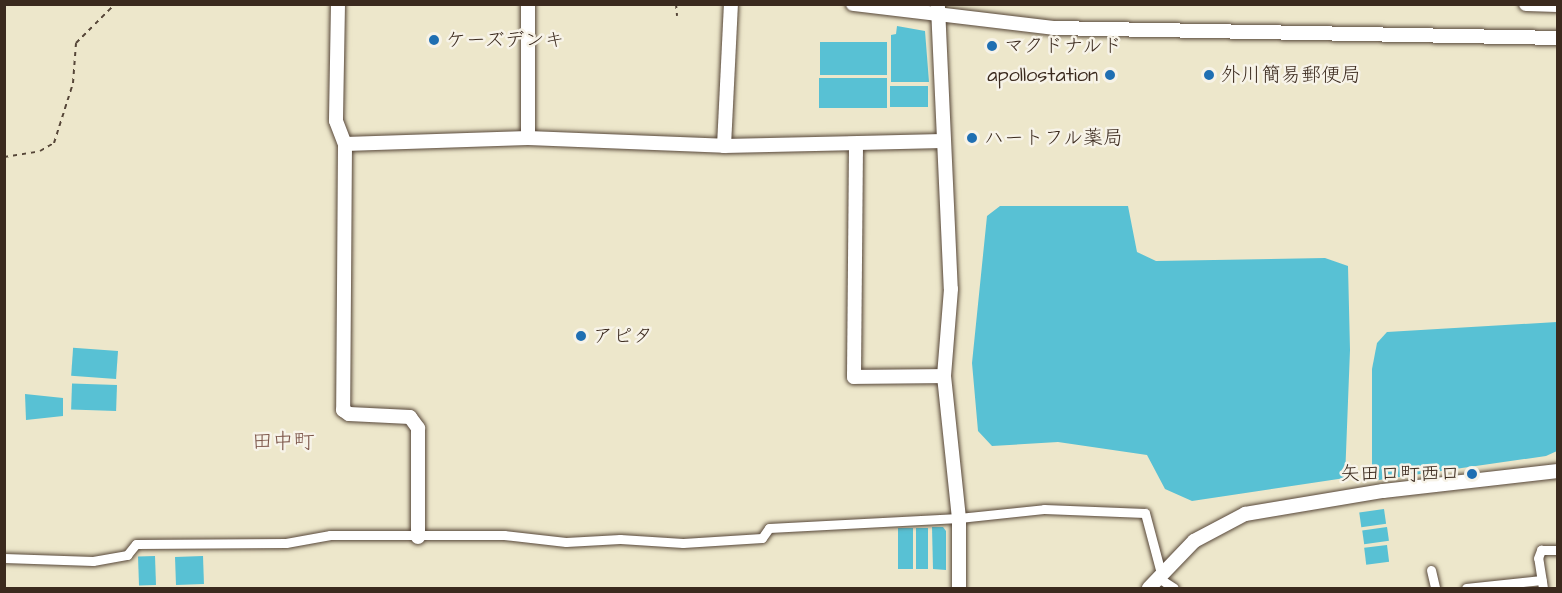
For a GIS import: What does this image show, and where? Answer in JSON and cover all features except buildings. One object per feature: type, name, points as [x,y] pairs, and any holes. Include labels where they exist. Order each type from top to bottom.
[{"type":"street","points":[[338,4],[336,121],[345,144],[343,410],[349,414],[410,417],[418,428],[418,537]]},
{"type":"street","points":[[528,4],[528,138]]},
{"type":"street","points":[[724,146],[731,4]]},
{"type":"street","points":[[853,4],[938,9],[1053,28],[1557,38]]},
{"type":"street","points":[[1526,4],[1557,5]]},
{"type":"street","points":[[938,9],[951,289],[944,376],[959,518],[959,588]]},
{"type":"street","points":[[345,144],[528,138],[724,146],[856,146],[943,141]]},
{"type":"street","points":[[856,146],[854,377],[944,376]]},
{"type":"street","points":[[1156,580],[1194,541],[1245,514],[1383,491],[1557,471]]},
{"type":"street","points":[[4,558],[93,561],[127,555],[136,544],[286,543],[330,535],[418,537],[504,535],[566,543],[620,539],[683,543],[762,538],[769,528],[959,518],[1044,509],[1145,513],[1156,580]]},
{"type":"street","points":[[1469,588],[1542,584],[1541,550],[1557,550]]},
{"type":"street","points":[[1431,570],[1435,588]]},
{"type":"street","points":[[1156,580],[1174,588]]},
{"type":"path","points":[[4,157],[40,151],[54,143],[73,83],[76,43],[115,4]]},
{"type":"path","points":[[676,4],[676,16]]},
{"type":"water","points":[[897,26],[925,31],[929,82],[891,82],[891,35],[896,34]]},
{"type":"water","points":[[820,42],[887,42],[887,75],[820,75]]},
{"type":"water","points":[[819,78],[887,78],[887,108],[819,108]]},
{"type":"water","points":[[890,86],[928,86],[928,107],[890,107]]},
{"type":"water","points":[[1000,206],[1128,206],[1137,252],[1156,261],[1325,258],[1348,266],[1350,350],[1345,478],[1192,501],[1165,489],[1147,455],[1058,442],[992,446],[978,431],[972,363],[987,216]]},
{"type":"water","points":[[1557,322],[1557,451],[1546,456],[1372,481],[1372,369],[1377,343],[1387,332]]},
{"type":"water","points":[[73,348],[118,351],[116,379],[71,376]]},
{"type":"water","points":[[72,383],[117,385],[116,411],[71,409]]},
{"type":"water","points":[[25,394],[63,398],[63,416],[26,420]]},
{"type":"water","points":[[1384,509],[1386,524],[1361,527],[1359,512]]},
{"type":"water","points":[[932,527],[943,527],[946,531],[946,570],[933,569]]},
{"type":"water","points":[[1387,527],[1389,541],[1364,544],[1362,530]]},
{"type":"water","points":[[898,528],[913,528],[913,569],[898,569]]},
{"type":"water","points":[[916,528],[928,528],[928,569],[916,569]]},
{"type":"water","points":[[1387,545],[1389,562],[1366,565],[1364,548]]},
{"type":"water","points":[[155,556],[156,585],[139,586],[138,557]]},
{"type":"water","points":[[203,556],[204,584],[176,585],[175,557]]},
{"type":"place","name":"ケーズデンキ","points":[[434,40]]},
{"type":"place","name":"マクドナルド","points":[[992,46]]},
{"type":"place","name":"apollostation","points":[[1110,75]]},
{"type":"place","name":"外川簡易郵便局","points":[[1209,75]]},
{"type":"place","name":"ハートフル薬局","points":[[972,138]]},
{"type":"place","name":"アピタ","points":[[581,336]]},
{"type":"place","name":"矢田口町西口","points":[[1472,474]]},
{"type":"district","name":"田中町","points":[[283,442]]}]
